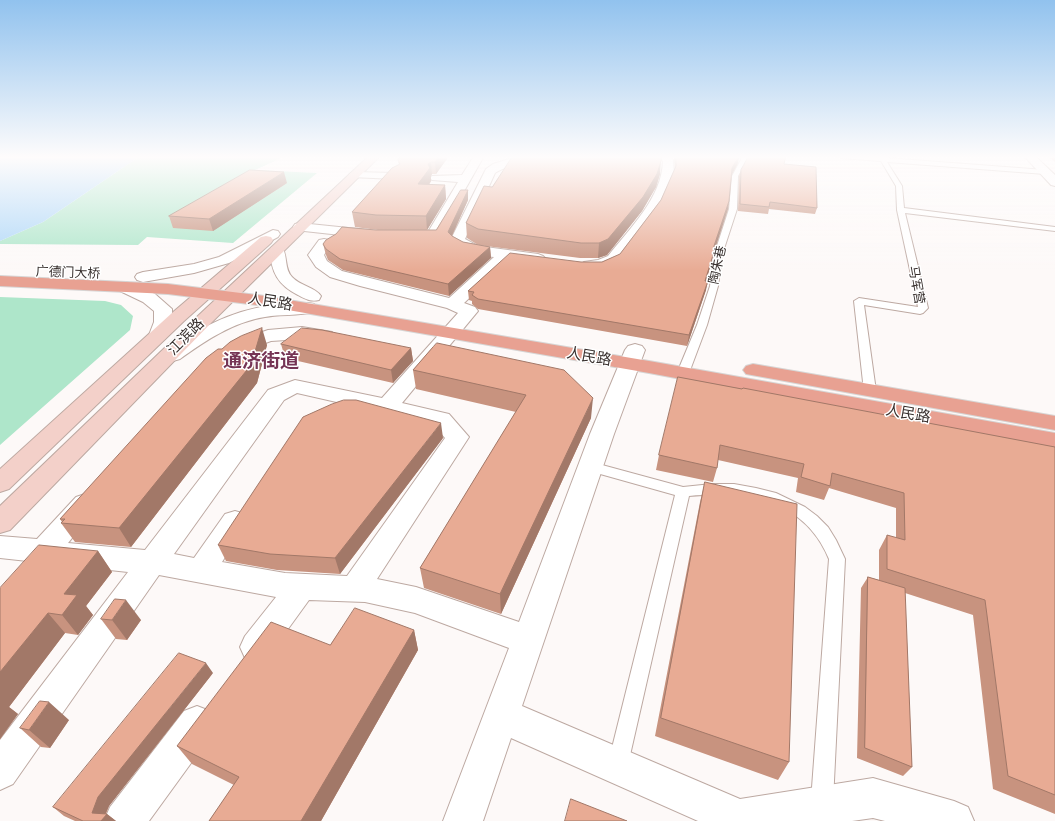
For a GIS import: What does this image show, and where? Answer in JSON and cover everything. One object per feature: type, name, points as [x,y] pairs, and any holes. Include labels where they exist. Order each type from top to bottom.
[{"type":"main road","name":"江滨路","points":[[0,483],[158,335],[222,290],[275,242],[322,194]]},
{"type":"main road","name":"江滨路","points":[[275,242],[300,227],[335,194]]},
{"type":"main road","name":"广德门大桥","points":[[0,270],[131,282]]},
{"type":"main road","name":"广德门大桥","points":[[0,282],[131,282]]},
{"type":"main road","name":"人民路","points":[[131,282],[222,290],[455,319],[632,357],[686,366],[870,391],[1055,423]]},
{"type":"main road","name":"江滨路","points":[[0,523],[156,368],[222,290]]},
{"type":"main road","name":"人民路","points":[[686,366],[1055,441]]},
{"type":"street","points":[[394,235],[432,236],[456,194]]},
{"type":"street","points":[[479,194],[457,242],[474,250],[551,261]]},
{"type":"street","points":[[573,264],[601,265],[613,259],[653,207],[658,194]]},
{"type":"street","points":[[342,231],[351,220]]},
{"type":"street","points":[[300,227],[378,235]]},
{"type":"street","points":[[131,282],[224,260],[244,251],[275,242],[278,268],[291,286],[310,302]]},
{"type":"street","points":[[324,243],[316,255],[321,264],[336,274],[366,283],[455,319]]},
{"type":"street","points":[[320,416],[340,407],[387,406],[432,354],[455,319],[506,254]]},
{"type":"street","points":[[131,282],[163,309],[164,322],[158,335]]},
{"type":"street","points":[[156,368],[200,336],[226,323],[263,312],[310,302]]},
{"type":"street","points":[[219,358],[236,348],[268,336],[302,333],[344,338]]},
{"type":"street","points":[[410,350],[432,354]]},
{"type":"street","points":[[463,821],[632,357]]},
{"type":"street","points":[[0,771],[66,679],[276,395],[295,386],[441,419],[458,437],[354,589]]},
{"type":"street","points":[[43,552],[99,488]]},
{"type":"street","points":[[201,571],[248,501]]},
{"type":"street","points":[[0,547],[153,563],[285,586],[365,589],[416,600],[528,640]]},
{"type":"street","points":[[239,669],[301,587]]},
{"type":"street","points":[[124,821],[215,701]]},
{"type":"street","points":[[501,715],[618,765],[740,820],[873,798],[954,821]]},
{"type":"lane","name":"陶朱巷","points":[[686,366],[702,325],[714,286],[718,256],[733,209],[734,194]]},
{"type":"lane","name":"马军营","points":[[870,391],[859,301],[920,311],[922,308],[901,210],[900,194]]},
{"type":"lane","points":[[901,210],[1055,229]]},
{"type":"lane","points":[[591,467],[683,492],[718,489],[741,490],[768,496],[797,509],[820,527],[833,546],[837,559],[822,806]]},
{"type":"lane","points":[[618,765],[683,492]]},
{"type":"green space","points":[[84,194],[291,194],[233,243],[147,237],[138,245],[0,244],[0,241],[43,222]]},
{"type":"green space","points":[[0,297],[105,301],[121,305],[133,316],[130,330],[0,445]]},
{"type":"water","points":[[0,194],[84,194],[43,222],[0,241]]},
{"type":"building","points":[[207,194],[248,194],[209,219],[169,216]]},
{"type":"building","points":[[368,194],[439,194],[426,216],[376,215],[352,212]]},
{"type":"building","points":[[458,194],[466,194],[448,232],[463,242],[490,247],[448,284],[340,259],[326,249],[323,244],[326,240],[336,234],[342,227],[376,230],[436,230]]},
{"type":"building","points":[[480,194],[645,194],[608,239],[599,243],[581,243],[478,229],[466,223]]},
{"type":"building","points":[[664,194],[730,194],[729,201],[714,246],[713,255],[705,281],[708,281],[689,335],[478,299],[472,295],[474,292],[468,291],[510,253],[581,262],[602,262],[620,254],[661,200]]},
{"type":"building","points":[[740,194],[817,194],[817,208],[770,202],[769,207],[740,204]]},
{"type":"building","points":[[262,328],[251,365],[119,528],[61,523],[65,519],[60,519],[206,358],[218,349],[222,349],[230,342],[241,336]]},
{"type":"building","points":[[302,328],[322,330],[411,348],[391,370],[281,344]]},
{"type":"building","points":[[437,343],[564,370],[593,398],[500,594],[420,568],[526,395],[413,370]]},
{"type":"building","points":[[678,377],[1055,447],[1055,795],[1008,776],[985,600],[887,569],[887,535],[905,540],[904,493],[832,473],[830,486],[801,477],[804,464],[720,445],[717,468],[659,455]]},
{"type":"building","points":[[344,400],[356,400],[441,423],[335,558],[270,554],[218,545],[303,417]]},
{"type":"building","points":[[705,482],[797,504],[789,762],[661,718]]},
{"type":"building","points":[[39,545],[98,551],[64,594],[77,595],[62,615],[48,613],[0,672],[0,588]]},
{"type":"building","points":[[868,577],[905,588],[912,767],[865,748]]},
{"type":"building","points":[[115,599],[126,600],[112,620],[101,619]]},
{"type":"building","points":[[355,608],[414,630],[301,821],[209,821],[239,777],[177,746],[271,622],[330,645]]},
{"type":"building","points":[[179,653],[206,663],[98,797],[92,813],[107,814],[101,821],[83,821],[53,807]]},
{"type":"building","points":[[40,701],[49,702],[29,730],[20,728]]},
{"type":"building","points":[[571,799],[627,821],[565,821]]},
{"type":"district","name":"通济街道","points":[[261,362]]}]
